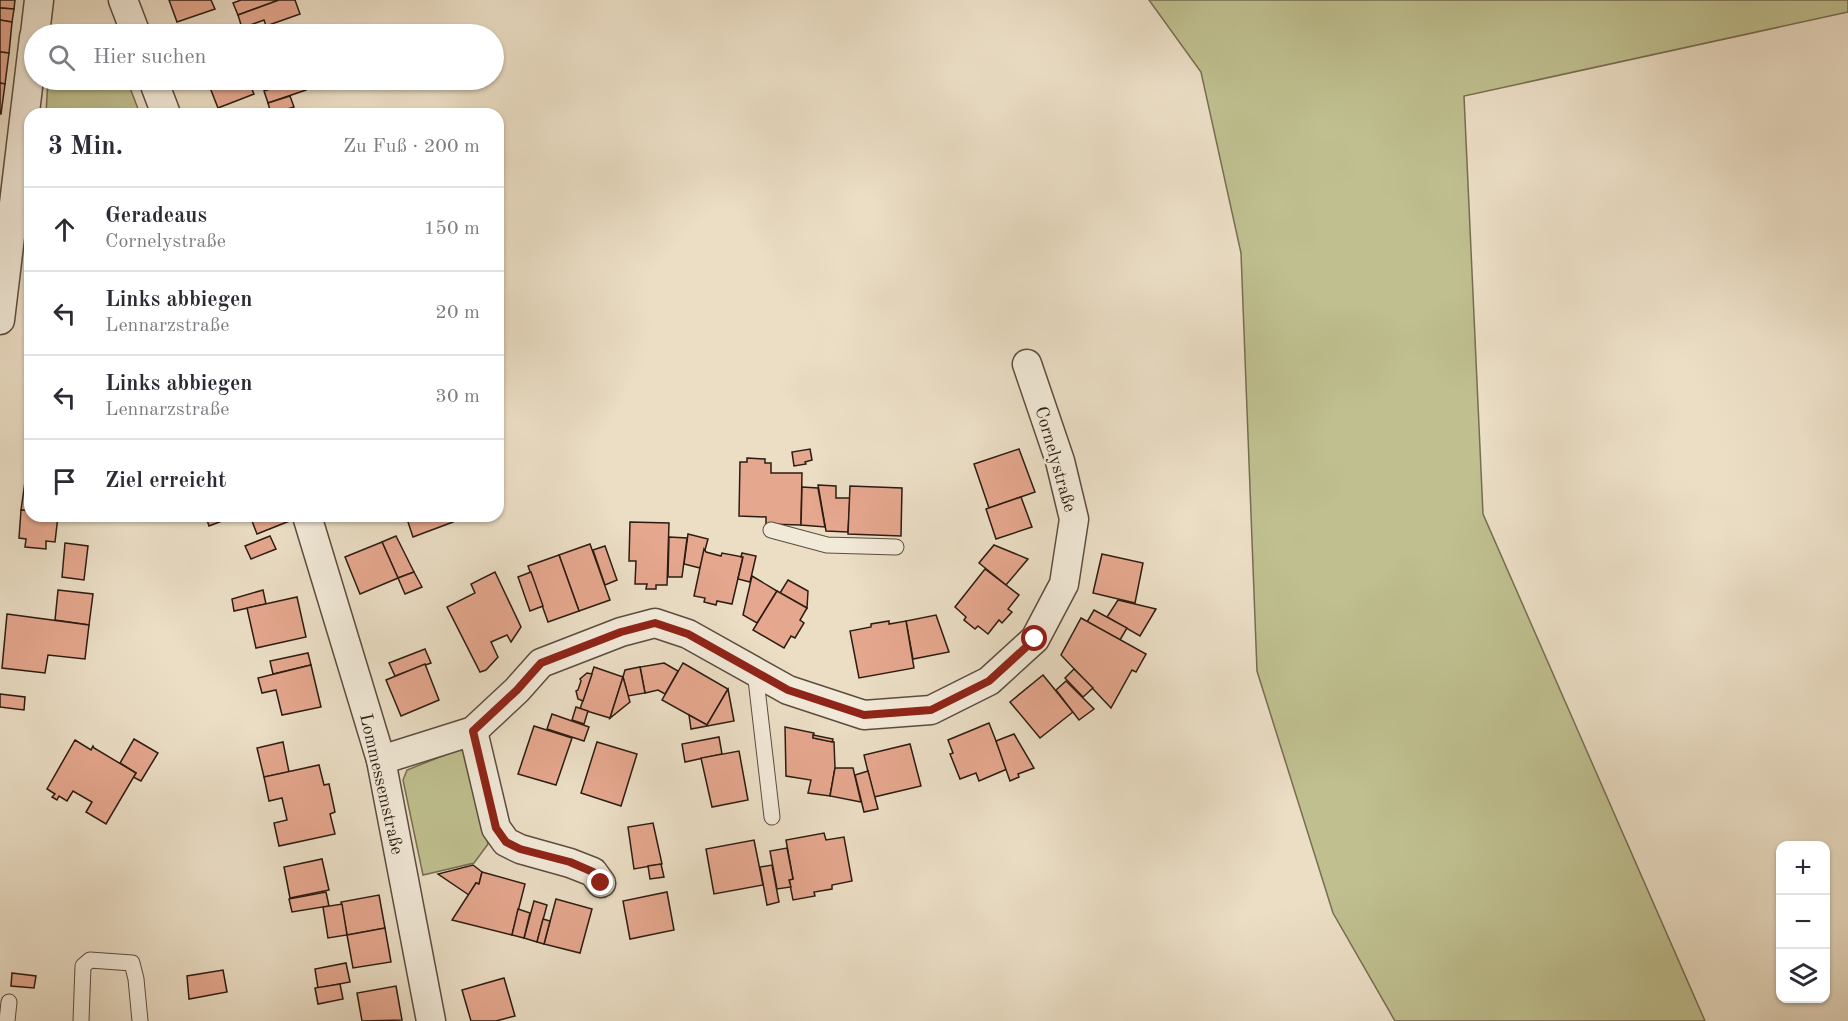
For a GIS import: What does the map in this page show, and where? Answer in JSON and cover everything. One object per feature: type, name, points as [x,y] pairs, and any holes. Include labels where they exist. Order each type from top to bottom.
[{"type":"street","points":[[36,24],[39,0]]},
{"type":"street","points":[[123,0],[132,24]]},
{"type":"street","points":[[29,108],[31,90]]},
{"type":"street","points":[[157,90],[164,108]]},
{"type":"street","points":[[0,320],[23,187]]},
{"type":"street","name":"Cornelystraße","points":[[381,760],[473,731],[517,690],[541,663],[621,632],[655,623],[688,634],[788,690],[864,715],[931,710],[989,681],[1035,639],[1064,584],[1074,519],[1060,461],[1026,364]]},
{"type":"street","name":"Lommessemstraße","points":[[309,522],[381,760],[431,1021]]},
{"type":"street","points":[[473,731],[496,828],[506,842],[520,849],[570,862],[593,872],[601,883]]},
{"type":"lane","points":[[771,530],[827,546],[896,547]]},
{"type":"lane","points":[[755,671],[772,818]]},
{"type":"lane","points":[[81,1021],[83,966],[90,960],[132,963],[140,1021]]},
{"type":"lane","points":[[7,1021],[9,1002]]},
{"type":"green space","points":[[1149,0],[1848,0],[1848,12],[1464,96],[1483,514],[1705,1021],[1395,1021],[1333,913],[1257,671],[1241,253],[1201,72]]},
{"type":"green space","points":[[47,90],[131,90],[138,108],[46,108]]},
{"type":"green space","points":[[460,749],[465,753],[488,844],[474,863],[423,875],[403,780],[407,770]]},
{"type":"building","points":[[0,0],[15,0],[14,9],[0,8]]},
{"type":"building","points":[[169,0],[211,0],[215,9],[177,22]]},
{"type":"building","points":[[241,0],[279,0],[238,15],[233,3]]},
{"type":"building","points":[[279,0],[295,0],[300,14],[272,24],[265,24],[264,20],[253,24],[241,24],[238,15]]},
{"type":"building","points":[[0,8],[14,9],[12,22],[0,20]]},
{"type":"building","points":[[0,20],[12,22],[9,53],[0,52]]},
{"type":"building","points":[[0,52],[9,53],[5,84],[0,83]]},
{"type":"building","points":[[0,83],[5,84],[1,114],[0,114]]},
{"type":"building","points":[[211,90],[252,90],[254,94],[218,108]]},
{"type":"building","points":[[267,90],[306,90],[268,103],[264,91]]},
{"type":"building","points":[[290,96],[294,107],[269,108],[268,103]]},
{"type":"building","points":[[810,449],[812,460],[805,462],[806,464],[794,466],[792,452]]},
{"type":"building","points":[[1019,449],[1035,492],[989,508],[974,464]]},
{"type":"building","points":[[747,458],[765,459],[765,463],[771,463],[771,473],[802,473],[801,525],[766,524],[766,517],[739,516],[740,462],[747,462]]},
{"type":"building","points":[[818,485],[836,486],[836,498],[850,498],[848,532],[826,531]]},
{"type":"building","points":[[850,486],[902,488],[901,536],[848,534]]},
{"type":"building","points":[[802,487],[818,488],[825,527],[801,525]]},
{"type":"building","points":[[24,489],[24,510],[21,510]]},
{"type":"building","points":[[1021,497],[1032,527],[996,539],[986,509]]},
{"type":"building","points":[[21,510],[24,510],[24,522],[57,522],[55,542],[46,541],[46,549],[25,547],[26,539],[19,538]]},
{"type":"building","points":[[208,522],[219,522],[209,526]]},
{"type":"building","points":[[252,522],[287,522],[257,534]]},
{"type":"building","points":[[408,522],[453,522],[413,537]]},
{"type":"building","points":[[630,522],[669,523],[667,585],[656,585],[656,589],[646,589],[647,584],[635,584],[636,561],[629,561]]},
{"type":"building","points":[[688,534],[708,539],[700,568],[684,564]]},
{"type":"building","points":[[270,536],[276,549],[251,559],[245,546]]},
{"type":"building","points":[[396,536],[414,572],[398,578],[382,542]]},
{"type":"building","points":[[669,537],[687,538],[682,577],[668,577]]},
{"type":"building","points":[[382,542],[398,578],[360,594],[345,557]]},
{"type":"building","points":[[65,543],[88,546],[84,580],[62,577]]},
{"type":"building","points":[[590,544],[610,600],[579,611],[559,555]]},
{"type":"building","points":[[994,545],[1028,559],[1006,585],[979,563]]},
{"type":"building","points":[[605,546],[617,580],[605,585],[593,550]]},
{"type":"building","points":[[704,549],[706,552],[721,556],[722,553],[743,557],[732,604],[717,601],[716,605],[704,602],[705,598],[694,596]]},
{"type":"building","points":[[742,553],[756,556],[750,582],[738,579]]},
{"type":"building","points":[[1102,554],[1143,563],[1135,603],[1093,593]]},
{"type":"building","points":[[559,555],[579,611],[548,622],[528,566]]},
{"type":"building","points":[[985,569],[1019,595],[1008,609],[1012,612],[1002,623],[999,620],[988,634],[978,626],[975,629],[964,620],[966,617],[955,607]]},
{"type":"building","points":[[414,572],[422,587],[405,594],[398,578]]},
{"type":"building","points":[[495,572],[521,627],[511,642],[507,635],[491,642],[498,657],[486,670],[480,672],[447,607],[475,593],[471,584]]},
{"type":"building","points":[[531,572],[543,606],[530,611],[518,577]]},
{"type":"building","points":[[752,576],[777,591],[757,623],[743,615]]},
{"type":"building","points":[[788,580],[808,591],[807,608],[780,593]]},
{"type":"building","points":[[58,590],[93,594],[89,625],[55,620]]},
{"type":"building","points":[[263,590],[266,604],[234,611],[232,599]]},
{"type":"building","points":[[777,591],[807,608],[800,620],[804,623],[795,638],[791,636],[784,648],[753,630]]},
{"type":"building","points":[[297,597],[306,637],[256,648],[247,608]]},
{"type":"building","points":[[1118,600],[1156,609],[1140,636],[1107,617]]},
{"type":"building","points":[[1094,610],[1127,628],[1120,640],[1087,622]]},
{"type":"building","points":[[7,614],[89,625],[85,659],[48,655],[45,673],[2,668]]},
{"type":"building","points":[[936,615],[949,652],[913,659],[906,621]]},
{"type":"building","points":[[1081,618],[1146,654],[1136,672],[1132,670],[1111,708],[1061,655]]},
{"type":"building","points":[[889,621],[889,624],[906,621],[914,668],[859,678],[850,631]]},
{"type":"building","points":[[425,649],[431,663],[395,676],[389,663]]},
{"type":"building","points":[[308,653],[311,665],[273,674],[270,661]]},
{"type":"building","points":[[664,663],[678,671],[665,694],[658,690],[645,693],[640,667]]},
{"type":"building","points":[[683,663],[728,689],[707,725],[662,700]]},
{"type":"building","points":[[425,664],[439,700],[401,716],[386,680]]},
{"type":"building","points":[[311,665],[321,707],[282,715],[276,690],[262,693],[258,678]]},
{"type":"building","points":[[594,667],[623,677],[610,718],[580,709]]},
{"type":"building","points":[[640,667],[645,693],[628,696],[623,677],[625,670]]},
{"type":"building","points":[[1074,669],[1093,688],[1083,697],[1065,678]]},
{"type":"building","points":[[587,673],[592,674],[583,701],[578,699],[576,691],[580,679]]},
{"type":"building","points":[[1043,675],[1073,712],[1040,738],[1010,702]]},
{"type":"building","points":[[623,677],[630,702],[610,718]]},
{"type":"building","points":[[1066,681],[1094,709],[1079,720],[1056,690]]},
{"type":"building","points":[[728,689],[734,721],[691,729],[689,715],[707,725]]},
{"type":"building","points":[[0,694],[25,697],[24,710],[0,707]]},
{"type":"building","points":[[576,707],[588,711],[584,724],[572,720]]},
{"type":"building","points":[[552,714],[589,727],[584,741],[547,729]]},
{"type":"building","points":[[989,723],[1007,769],[979,781],[976,773],[960,779],[950,754],[953,753],[948,740]]},
{"type":"building","points":[[534,726],[572,738],[556,785],[518,774]]},
{"type":"building","points":[[785,727],[814,733],[813,738],[834,742],[835,768],[830,796],[808,793],[811,780],[786,776]]},
{"type":"building","points":[[1014,734],[1034,768],[1018,774],[1019,777],[1010,781],[996,741]]},
{"type":"building","points":[[813,735],[833,739],[832,742],[813,738]]},
{"type":"building","points":[[719,737],[722,754],[685,762],[682,744]]},
{"type":"building","points":[[134,739],[158,753],[141,781],[133,777],[136,773],[120,763]]},
{"type":"building","points":[[75,740],[91,750],[93,746],[136,773],[106,824],[86,812],[92,802],[73,791],[67,801],[59,796],[57,800],[52,797],[55,794],[47,789]]},
{"type":"building","points":[[283,742],[289,772],[264,777],[257,748]]},
{"type":"building","points":[[597,742],[637,754],[621,806],[581,793]]},
{"type":"building","points":[[910,744],[921,786],[874,797],[864,755]]},
{"type":"building","points":[[739,751],[748,800],[712,807],[701,758]]},
{"type":"building","points":[[319,765],[324,785],[329,784],[335,812],[330,814],[335,834],[279,846],[274,823],[287,820],[282,798],[269,801],[264,777]]},
{"type":"building","points":[[835,768],[853,768],[861,802],[830,796]]},
{"type":"building","points":[[868,771],[878,809],[864,812],[855,775]]},
{"type":"building","points":[[653,823],[662,864],[634,869],[628,827]]},
{"type":"building","points":[[824,833],[826,840],[844,837],[852,881],[832,885],[832,889],[814,892],[815,896],[793,900],[789,880],[793,879],[786,840]]},
{"type":"building","points":[[754,840],[763,885],[714,894],[706,849]]},
{"type":"building","points":[[787,848],[793,879],[789,880],[791,887],[777,889],[770,851]]},
{"type":"building","points":[[322,859],[329,890],[290,898],[284,867]]},
{"type":"building","points":[[661,864],[664,877],[650,879],[648,866]]},
{"type":"building","points":[[473,865],[482,872],[479,884],[476,883],[469,895],[438,874]]},
{"type":"building","points":[[772,865],[779,902],[767,905],[760,867]]},
{"type":"building","points":[[482,872],[525,884],[512,935],[452,920],[476,883],[479,884]]},
{"type":"building","points":[[326,892],[329,906],[292,912],[289,899]]},
{"type":"building","points":[[667,892],[674,930],[630,939],[623,901]]},
{"type":"building","points":[[379,895],[385,928],[347,935],[341,902]]},
{"type":"building","points":[[556,899],[592,909],[580,953],[544,944]]},
{"type":"building","points":[[534,901],[547,905],[537,942],[524,938]]},
{"type":"building","points":[[342,904],[347,935],[328,938],[323,907]]},
{"type":"building","points":[[518,909],[530,913],[524,938],[512,935]]},
{"type":"building","points":[[543,919],[550,921],[544,944],[537,942]]},
{"type":"building","points":[[385,928],[391,962],[353,968],[347,935]]},
{"type":"building","points":[[346,963],[350,982],[318,988],[315,969]]},
{"type":"building","points":[[223,970],[227,992],[189,999],[187,976]]},
{"type":"building","points":[[12,973],[36,976],[34,988],[11,986]]},
{"type":"building","points":[[504,978],[515,1016],[496,1021],[471,1021],[462,990]]},
{"type":"building","points":[[340,984],[343,999],[318,1004],[315,988]]},
{"type":"building","points":[[396,986],[402,1020],[362,1021],[357,993]]},
{"type":"route","points":[[601,883],[593,872],[570,862],[520,849],[506,842],[496,828],[473,731],[517,690],[541,663],[621,632],[655,623],[688,634],[788,690],[864,715],[931,710],[989,681],[1035,639]]}]
